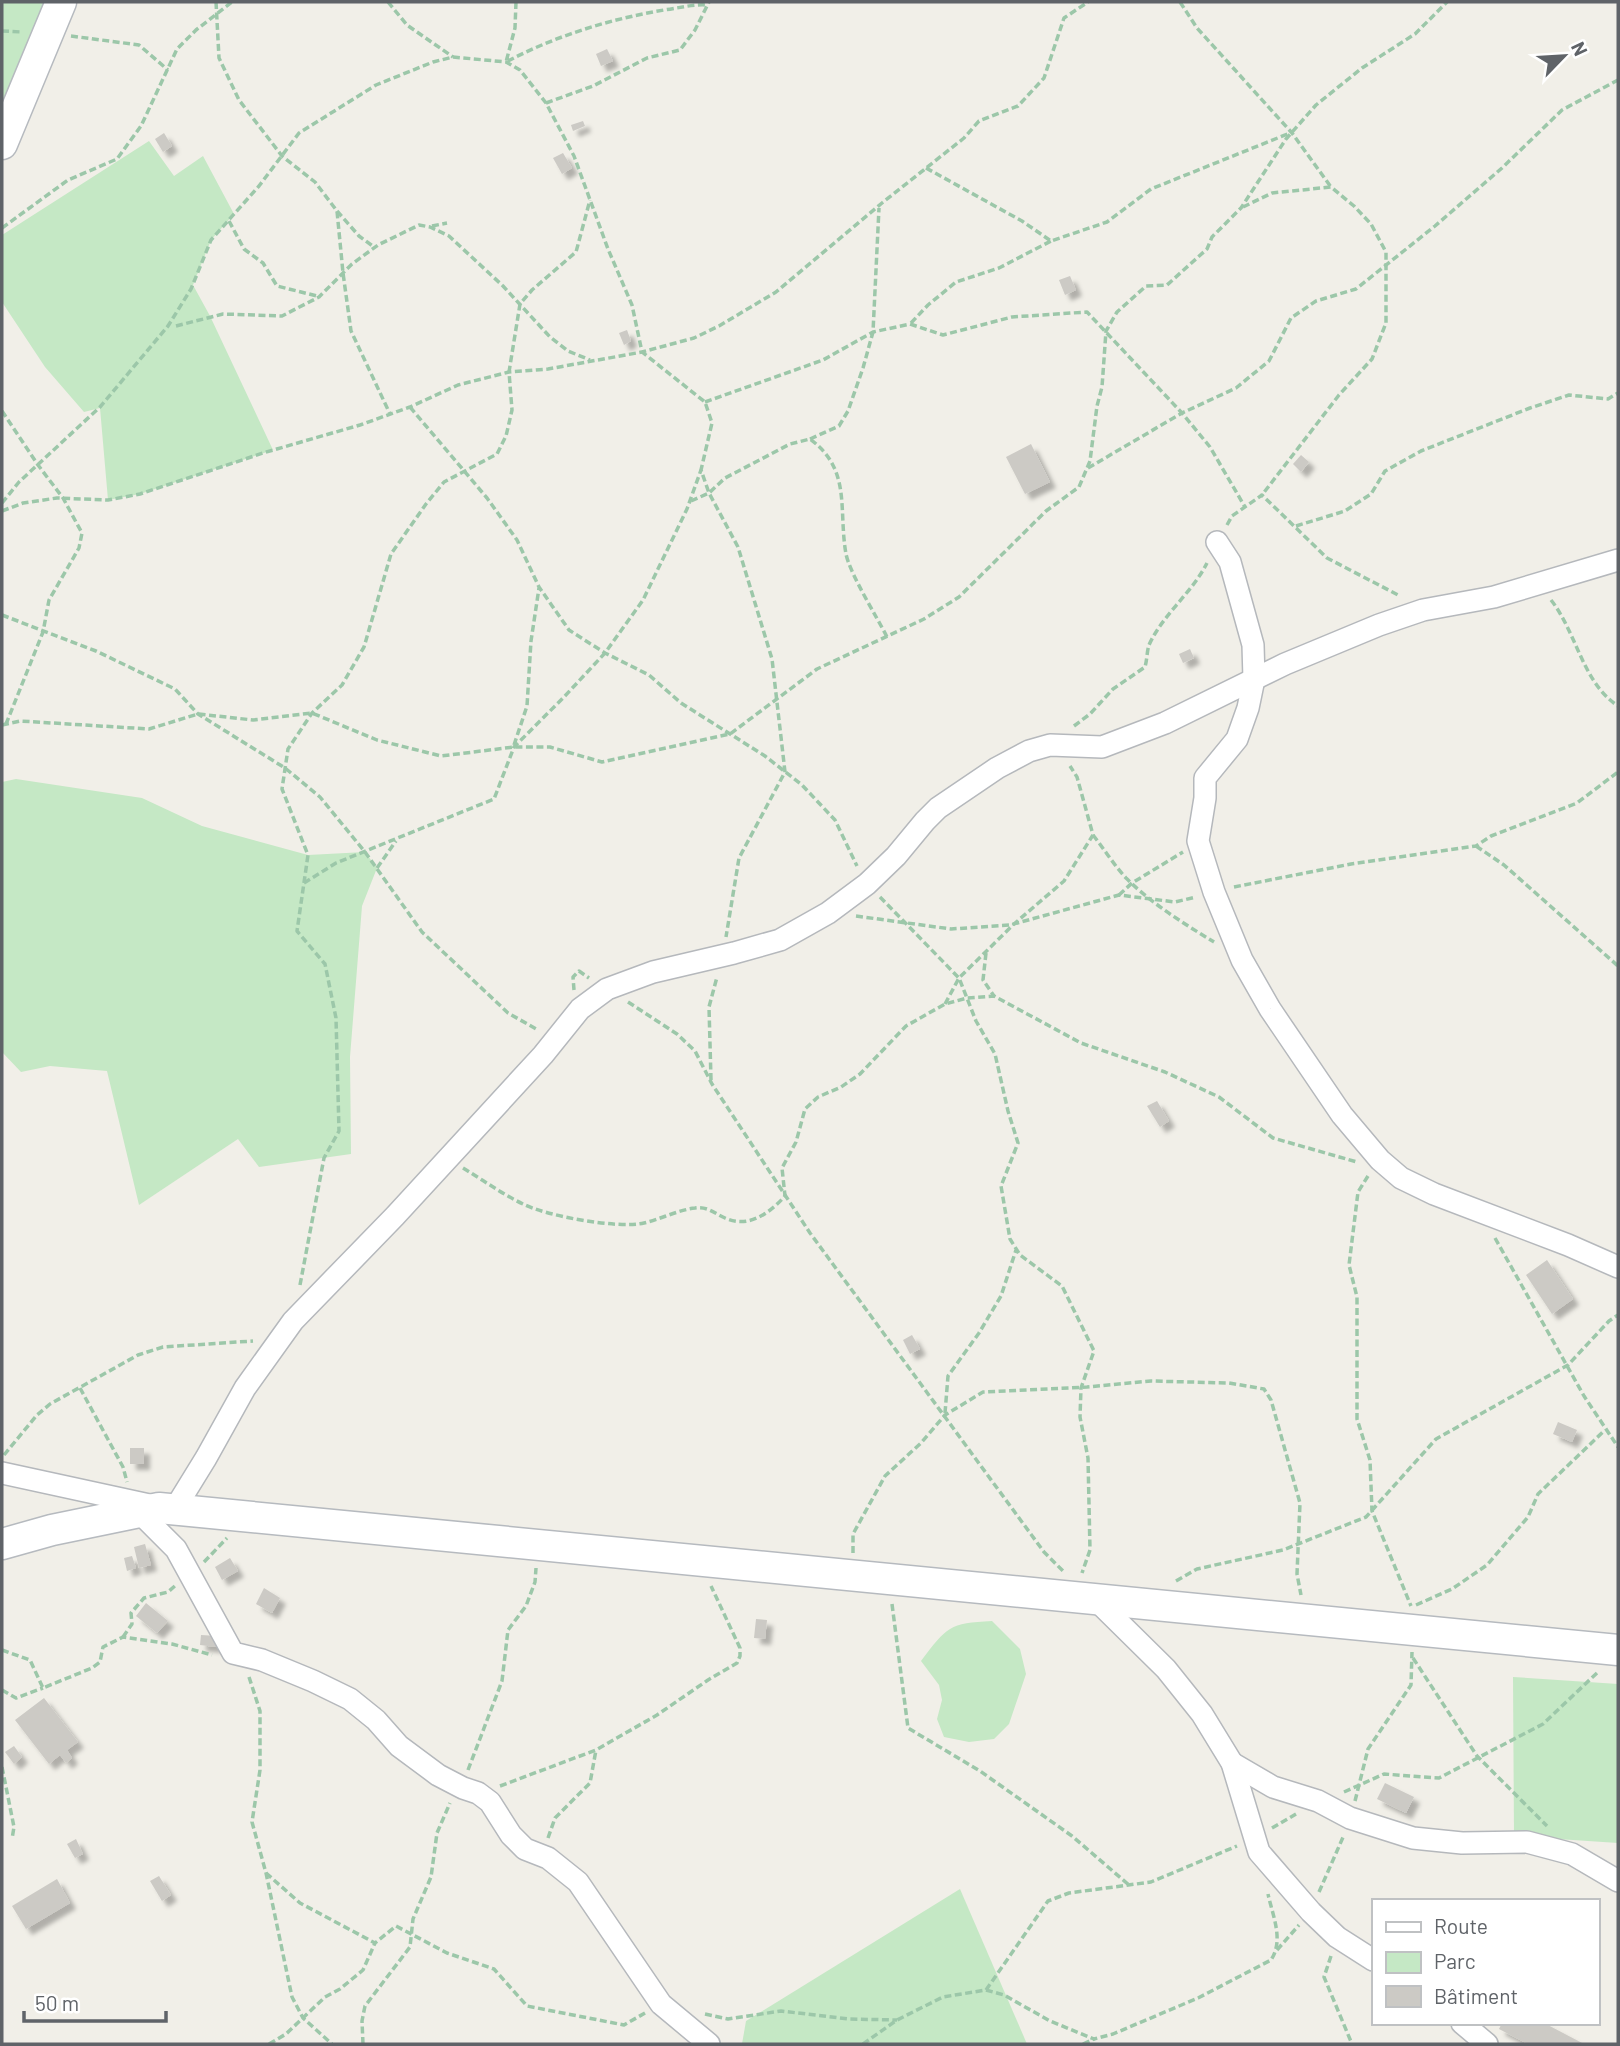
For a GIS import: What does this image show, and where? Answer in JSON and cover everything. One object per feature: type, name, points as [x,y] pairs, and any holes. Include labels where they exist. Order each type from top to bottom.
[{"type":"street","points":[[2,144],[61,2]]},
{"type":"street","points":[[1217,542],[1230,562],[1253,645],[1254,680],[1237,739],[1205,779],[1205,798],[1198,841],[1214,892],[1242,960],[1270,1009],[1342,1115],[1380,1160],[1401,1178],[1434,1194],[1569,1245],[1618,1267]]},
{"type":"street","points":[[2,1545],[52,1530],[151,1507],[206,1458],[245,1388],[293,1321],[395,1216],[580,1009],[607,989],[653,972],[780,940],[828,913],[867,884],[938,808],[996,768],[1029,751],[1050,745],[1102,747],[1165,723],[1379,625],[1423,610],[1494,597],[1618,560]]},
{"type":"street","points":[[2,1473],[151,1507],[891,1580],[1086,1592],[1306,1619],[1413,1643],[1609,1660]]},
{"type":"street","points":[[151,1507],[233,1653],[262,1660],[350,1699],[376,1720],[399,1746],[438,1774],[490,1802],[511,1835],[525,1849],[548,1858],[578,1882],[661,2004],[709,2044]]},
{"type":"street","points":[[1086,1592],[1166,1669],[1202,1714],[1232,1763],[1259,1852],[1311,1912],[1337,1937],[1372,1959]]},
{"type":"street","points":[[1232,1763],[1273,1787],[1318,1801],[1350,1818],[1413,1838],[1462,1843],[1527,1842],[1572,1854],[1618,1881]]},
{"type":"street","points":[[1464,2025],[1487,2044]]},
{"type":"path","points":[[216,2],[219,58],[239,100],[282,156],[315,182],[359,236],[375,248]]},
{"type":"path","points":[[2,228],[68,180],[117,159],[141,126],[177,49],[232,2]]},
{"type":"path","points":[[388,2],[407,25],[453,57]]},
{"type":"path","points":[[506,62],[515,29],[516,2]]},
{"type":"path","points":[[2,511],[23,503],[63,498],[108,500],[140,495],[390,414],[458,385],[509,372],[548,369],[642,352],[694,338],[769,297],[964,138],[979,121],[1018,106],[1044,78],[1064,18],[1088,2]]},
{"type":"path","points":[[1180,2],[1197,28],[1292,132],[1331,187],[1371,223],[1386,252],[1388,264],[1386,323],[1372,359],[1339,395],[1262,495]]},
{"type":"path","points":[[4,725],[20,721],[149,729],[198,715],[253,720],[312,713],[377,740],[441,756],[514,747],[550,747],[602,762],[730,734],[817,669],[924,619],[959,597],[1046,512],[1079,487],[1090,461],[1102,387],[1106,331],[1117,312],[1146,286],[1167,285],[1207,249],[1212,237],[1241,208],[1292,132],[1316,105],[1362,68],[1415,34],[1447,2]]},
{"type":"path","points":[[506,62],[579,30],[646,13],[708,4]]},
{"type":"path","points":[[546,103],[593,86],[647,58],[680,50],[695,30],[708,4]]},
{"type":"path","points":[[2,31],[49,33],[139,45],[168,70]]},
{"type":"path","points":[[2,502],[37,465],[100,407],[168,326],[191,289],[211,240],[299,133],[376,85],[433,62],[453,57],[506,62],[520,71],[546,103],[574,156],[608,250],[632,305],[642,352],[705,402],[712,423],[702,470],[690,502],[643,600],[605,653],[514,747]]},
{"type":"path","points":[[1087,470],[1182,413],[1236,388],[1269,361],[1291,318],[1316,302],[1356,289],[1502,168],[1562,110],[1618,80]]},
{"type":"path","points":[[910,324],[956,282],[999,268],[1051,241],[1107,222],[1152,189],[1292,132]]},
{"type":"path","points":[[926,168],[1022,221],[1051,241]]},
{"type":"path","points":[[1241,208],[1272,193],[1331,187]]},
{"type":"path","points":[[293,1321],[324,1158],[339,1131],[336,1018],[326,964],[297,931],[308,855],[282,789],[288,749],[312,713],[341,685],[364,647],[391,554],[426,504],[444,482],[497,454],[506,436],[512,410],[509,372],[520,304],[576,252],[590,200]]},
{"type":"path","points":[[690,502],[709,493],[725,478],[790,444],[810,439],[839,426],[848,411],[873,332],[879,206]]},
{"type":"path","points":[[336,210],[351,331],[390,414]]},
{"type":"path","points":[[229,220],[244,249],[264,263],[277,286],[319,297]]},
{"type":"path","points":[[430,227],[447,223]]},
{"type":"path","points":[[176,326],[223,314],[282,316],[319,297],[352,264],[375,248],[419,225],[449,236],[520,304],[550,337],[568,351],[592,361]]},
{"type":"path","points":[[705,402],[823,360],[873,332],[910,324],[943,335],[1012,317],[1087,312],[1182,413],[1210,447],[1245,507]]},
{"type":"path","points":[[1296,526],[1345,511],[1371,494],[1385,471],[1421,451],[1569,395],[1608,398],[1618,393]]},
{"type":"path","points":[[410,407],[487,498],[517,540],[539,587],[569,629],[605,653],[649,675],[681,703],[802,785],[835,821],[847,850],[867,884],[959,978],[976,1021],[996,1054],[1018,1143],[1001,1186],[1010,1240],[1017,1249],[1062,1286],[1094,1351],[1081,1388],[1080,1417],[1088,1458],[1090,1550],[1086,1592]]},
{"type":"path","points":[[2,411],[37,465],[63,498],[82,533],[79,548],[49,600],[43,632],[4,725]]},
{"type":"path","points":[[810,439],[822,448],[834,467],[842,490],[846,556],[887,637]]},
{"type":"path","points":[[702,470],[709,493],[738,547],[772,659],[785,772],[739,858],[723,956],[709,1007],[712,1084]]},
{"type":"path","points":[[1538,585],[1554,604],[1590,675],[1606,698],[1618,706]]},
{"type":"path","points":[[304,883],[336,863],[494,799],[527,706],[531,641],[539,587]]},
{"type":"path","points":[[2,615],[96,651],[175,690],[198,715],[285,768],[320,797],[365,852],[422,932],[508,1013],[555,1039]]},
{"type":"path","points":[[828,913],[951,929],[1010,925],[1119,895],[1175,902],[1262,880],[1476,846],[1491,836],[1577,803],[1618,772]]},
{"type":"path","points":[[1093,835],[1147,898],[1242,960]]},
{"type":"path","points":[[377,868],[397,839]]},
{"type":"path","points":[[1119,895],[1132,883],[1198,841]]},
{"type":"path","points":[[1476,846],[1504,865],[1618,966]]},
{"type":"path","points":[[987,951],[983,980],[993,996],[1081,1043],[1165,1072],[1219,1097],[1273,1138],[1364,1164]]},
{"type":"path","points":[[607,989],[677,1034],[695,1051],[712,1084],[785,1196],[1044,1552],[1086,1592]]},
{"type":"path","points":[[447,1158],[524,1205],[586,1221],[641,1224],[695,1208],[707,1208],[727,1219],[740,1222],[753,1219],[772,1211],[785,1196],[782,1168],[796,1142],[805,1109],[818,1097],[841,1087],[860,1074],[906,1026],[946,1004],[967,998],[993,996]]},
{"type":"path","points":[[1368,1174],[1358,1192],[1349,1265],[1357,1297],[1357,1419],[1370,1460],[1372,1511],[1411,1607],[1452,1589],[1487,1565],[1528,1517],[1538,1494],[1605,1430]]},
{"type":"path","points":[[1480,1212],[1584,1395],[1618,1447]]},
{"type":"path","points":[[945,1415],[948,1376],[1001,1296],[1017,1249]]},
{"type":"path","points":[[1173,1583],[1197,1569],[1283,1550],[1366,1517],[1436,1439],[1568,1365],[1609,1321],[1618,1315]]},
{"type":"path","points":[[2,1458],[37,1415],[50,1404],[138,1355],[163,1347],[280,1339]]},
{"type":"path","points":[[853,1576],[853,1534],[885,1476],[945,1415],[983,1392],[1081,1388],[1151,1381],[1229,1383],[1264,1389],[1270,1400],[1300,1503],[1297,1574],[1306,1619]]},
{"type":"path","points":[[80,1388],[123,1466],[151,1507]]},
{"type":"path","points":[[470,1791],[467,1773],[502,1681],[508,1630],[526,1606],[535,1583],[538,1545]]},
{"type":"path","points":[[363,2044],[362,2021],[365,2006],[410,1947],[413,1919],[431,1877],[437,1833],[447,1806],[470,1791],[538,1773],[596,1750],[657,1715],[737,1663],[740,1656],[736,1636],[698,1561]]},
{"type":"path","points":[[891,1580],[894,1626],[908,1728],[990,1778],[1072,1836],[1129,1885]]},
{"type":"path","points":[[2,1690],[16,1698],[92,1668],[100,1662],[103,1647],[123,1637],[172,1644],[209,1656],[233,1653],[249,1678],[260,1711],[260,1770],[252,1822],[267,1873],[292,1997],[303,2018],[332,2044]]},
{"type":"path","points":[[1413,1643],[1478,1756],[1572,1854]]},
{"type":"path","points":[[1083,2044],[1113,2035],[1198,1998],[1270,1960],[1311,1912],[1350,1818],[1368,1749],[1411,1685],[1413,1643]]},
{"type":"path","points":[[2,1650],[30,1660],[43,1688]]},
{"type":"path","points":[[986,1990],[1048,1901],[1069,1893],[1151,1882],[1255,1839],[1318,1801],[1358,1787],[1384,1774],[1439,1778],[1543,1724],[1609,1660]]},
{"type":"path","points":[[548,1858],[548,1839],[555,1818],[590,1783],[596,1750]]},
{"type":"path","points":[[2,1767],[14,1827],[12,1839]]},
{"type":"path","points":[[267,1873],[300,1903],[375,1943]]},
{"type":"path","points":[[1267,1891],[1279,1941],[1278,1950]]},
{"type":"path","points":[[269,2044],[286,2034],[325,1997],[340,1989],[363,1970],[375,1943],[396,1926],[447,1953],[494,1969],[527,2006],[624,2025],[661,2004]]},
{"type":"path","points":[[1337,1937],[1324,1977],[1352,2044]]},
{"type":"path","points":[[863,2044],[897,2020],[943,1997],[986,1990],[1004,1995],[1050,2021],[1094,2039]]},
{"type":"path","points":[[701,2013],[728,2019],[781,2011],[849,2020],[897,2020]]},
{"type":"green space","points":[[2,2],[58,2],[2,122]]},
{"type":"green space","points":[[149,141],[174,176],[203,156],[234,214],[211,240],[193,285],[273,450],[140,494],[108,500],[100,408],[84,412],[45,367],[2,302],[2,235]]},
{"type":"green space","points":[[16,779],[142,798],[202,826],[308,855],[365,852],[377,868],[362,906],[350,1057],[351,1154],[259,1167],[238,1139],[139,1205],[107,1071],[50,1066],[21,1072],[2,1052],[2,782]]},
{"type":"green space","points":[[992,1621],[1020,1649],[1026,1674],[1009,1724],[994,1739],[969,1742],[944,1737],[937,1719],[942,1700],[939,1685],[921,1661],[950,1629],[966,1623]]},
{"type":"green space","points":[[1513,1677],[1618,1684],[1618,1843],[1514,1836]]},
{"type":"green space","points":[[960,1889],[1027,2044],[742,2044],[746,2021]]},
{"type":"building","points":[[607,49],[613,61],[601,66],[596,54]]},
{"type":"building","points":[[583,121],[585,126],[573,131],[571,125]]},
{"type":"building","points":[[164,133],[172,146],[163,152],[155,139]]},
{"type":"building","points":[[563,153],[572,168],[562,174],[553,158]]},
{"type":"building","points":[[1070,276],[1076,290],[1065,295],[1059,280]]},
{"type":"building","points":[[627,330],[631,341],[624,345],[619,333]]},
{"type":"building","points":[[1031,444],[1050,482],[1025,494],[1006,457]]},
{"type":"building","points":[[1301,455],[1309,462],[1301,472],[1293,464]]},
{"type":"building","points":[[1190,649],[1194,658],[1183,663],[1179,654]]},
{"type":"building","points":[[1157,1101],[1169,1121],[1160,1127],[1147,1106]]},
{"type":"building","points":[[1547,1260],[1573,1299],[1552,1314],[1526,1275]]},
{"type":"building","points":[[912,1335],[920,1349],[910,1354],[903,1340]]},
{"type":"building","points":[[1558,1422],[1577,1430],[1572,1442],[1553,1434]]},
{"type":"building","points":[[130,1448],[144,1448],[144,1464],[130,1464]]},
{"type":"building","points":[[145,1544],[151,1565],[139,1568],[134,1547]]},
{"type":"building","points":[[132,1556],[136,1568],[127,1571],[124,1558]]},
{"type":"building","points":[[230,1558],[238,1571],[222,1580],[215,1567]]},
{"type":"building","points":[[264,1588],[280,1598],[272,1613],[256,1604]]},
{"type":"building","points":[[146,1603],[168,1621],[157,1633],[136,1616]]},
{"type":"building","points":[[756,1619],[767,1620],[765,1639],[754,1638]]},
{"type":"building","points":[[201,1635],[217,1636],[216,1647],[200,1645]]},
{"type":"building","points":[[44,1698],[78,1742],[67,1750],[72,1758],[66,1763],[60,1755],[49,1764],[15,1720]]},
{"type":"building","points":[[14,1746],[22,1757],[14,1764],[5,1752]]},
{"type":"building","points":[[1385,1783],[1414,1797],[1406,1813],[1377,1799]]},
{"type":"building","points":[[76,1839],[83,1854],[75,1858],[67,1844]]},
{"type":"building","points":[[159,1876],[171,1895],[162,1901],[150,1881]]},
{"type":"building","points":[[57,1879],[70,1903],[26,1929],[12,1906]]},
{"type":"building","points":[[1501,2025],[1548,2025],[1584,2044],[1528,2044],[1499,2029]]}]
